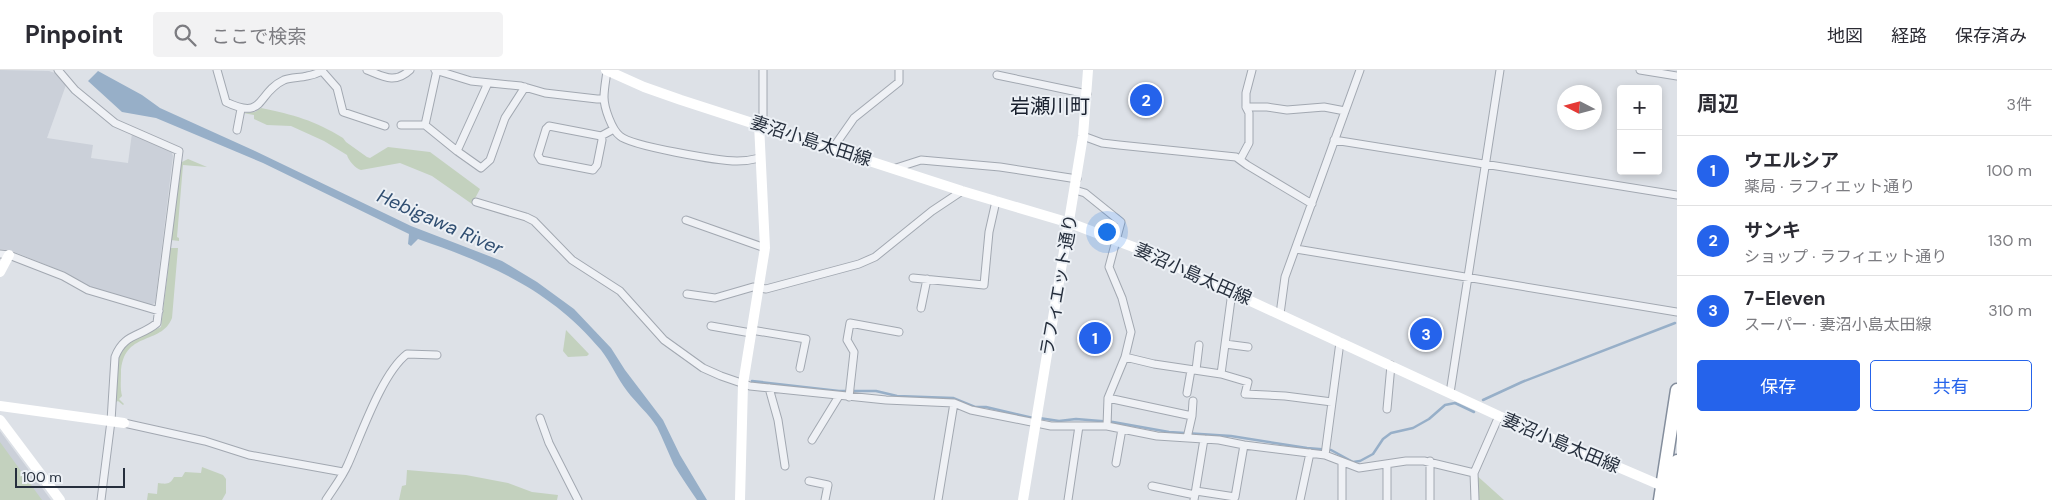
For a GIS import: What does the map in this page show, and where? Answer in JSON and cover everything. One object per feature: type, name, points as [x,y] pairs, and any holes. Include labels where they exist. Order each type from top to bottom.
[{"type":"highway","points":[[1671,492],[1677,390]]},
{"type":"highway","points":[[1660,500],[1671,492],[1677,461]]},
{"type":"main road","name":"妻沼小島太田線","points":[[607,70],[662,94],[1070,223],[1117,240],[1499,416],[1671,492]]},
{"type":"main road","name":"ラフィエット通り","points":[[1024,500],[1077,179],[1083,136],[1088,70]]},
{"type":"main road","points":[[740,500],[743,384],[765,248],[760,158],[761,125]]},
{"type":"main road","points":[[0,272],[4,254]]},
{"type":"main road","points":[[0,406],[124,423]]},
{"type":"main road","points":[[0,420],[60,500]]},
{"type":"street","points":[[58,70],[75,90],[115,123],[179,151],[159,310],[155,325],[128,338],[118,348],[115,357],[111,421],[101,500]]},
{"type":"street","points":[[217,70],[226,102],[241,109],[258,106],[273,87],[286,79],[307,76],[323,70],[337,88],[343,112],[385,126]]},
{"type":"street","points":[[367,70],[390,79],[403,77],[410,70]]},
{"type":"street","points":[[424,125],[436,70],[464,80],[604,99]]},
{"type":"street","points":[[607,70],[604,99],[614,129],[618,136],[624,140],[639,145],[727,160],[744,161],[760,158]]},
{"type":"street","points":[[761,125],[762,70]]},
{"type":"street","points":[[833,148],[854,118],[898,82],[899,70]]},
{"type":"street","points":[[1240,158],[1249,143],[1249,113],[1246,107],[1246,93],[1252,70]]},
{"type":"street","points":[[1280,314],[1286,277],[1360,70]]},
{"type":"street","points":[[1450,393],[1500,70]]},
{"type":"street","points":[[1640,70],[1677,76]]},
{"type":"street","points":[[997,75],[1087,94]]},
{"type":"street","points":[[457,151],[488,83]]},
{"type":"street","points":[[401,125],[424,125],[481,168],[490,160],[505,118],[524,87]]},
{"type":"street","points":[[1246,107],[1267,107],[1287,110],[1324,107],[1345,111]]},
{"type":"street","points":[[237,130],[241,109]]},
{"type":"street","points":[[601,136],[602,140],[597,165],[593,170],[541,160],[538,155],[546,129],[550,126],[601,136],[614,129]]},
{"type":"street","points":[[1083,136],[1102,143],[1240,158],[1247,165],[1312,204]]},
{"type":"street","points":[[1334,140],[1677,195]]},
{"type":"street","points":[[896,168],[921,160],[1000,167],[1077,179]]},
{"type":"street","points":[[687,294],[715,298],[753,287],[766,289],[859,264],[875,257],[932,211],[962,190]]},
{"type":"street","points":[[1075,190],[1085,193],[1121,222],[1110,268],[1122,298],[1130,332],[1125,357],[1108,398],[1107,426]]},
{"type":"street","points":[[913,278],[984,285],[989,232],[996,201]]},
{"type":"street","points":[[476,202],[534,221],[572,260],[620,291],[664,340],[703,368],[743,384],[849,397],[954,403],[971,410],[1036,423],[1059,426],[1107,426],[1157,436],[1219,440],[1325,455],[1359,468],[1406,461],[1430,461],[1474,473]]},
{"type":"street","points":[[686,220],[765,248]]},
{"type":"street","points":[[1296,249],[1677,312]]},
{"type":"street","points":[[4,254],[63,276],[88,290],[159,310]]},
{"type":"street","points":[[921,308],[928,279]]},
{"type":"street","points":[[1221,374],[1232,292]]},
{"type":"street","points":[[849,397],[854,352],[847,340],[850,322],[900,332]]},
{"type":"street","points":[[712,326],[806,340],[800,368]]},
{"type":"street","points":[[1325,455],[1340,342]]},
{"type":"street","points":[[1225,344],[1248,347]]},
{"type":"street","points":[[1187,393],[1199,345]]},
{"type":"street","points":[[326,500],[348,466],[362,427],[397,361],[407,354],[437,355]]},
{"type":"street","points":[[1125,357],[1154,364],[1221,374],[1248,382],[1245,394],[1285,396],[1332,402]]},
{"type":"street","points":[[1387,409],[1391,365]]},
{"type":"street","points":[[769,388],[778,420],[785,466]]},
{"type":"street","points":[[812,440],[839,396]]},
{"type":"street","points":[[1108,398],[1192,416]]},
{"type":"street","points":[[1187,438],[1194,401]]},
{"type":"street","points":[[938,500],[954,403]]},
{"type":"street","points":[[1475,500],[1474,473],[1499,416]]},
{"type":"street","points":[[540,418],[549,443],[578,500]]},
{"type":"street","points":[[124,423],[205,441],[249,455],[343,472]]},
{"type":"street","points":[[1068,500],[1079,426]]},
{"type":"street","points":[[1116,463],[1122,429]]},
{"type":"street","points":[[1195,496],[1204,439]]},
{"type":"street","points":[[1152,486],[1195,496],[1235,497],[1244,445]]},
{"type":"street","points":[[1300,500],[1310,453]]},
{"type":"street","points":[[1430,461],[1430,500]]},
{"type":"street","points":[[1342,462],[1342,500]]},
{"type":"street","points":[[1386,465],[1387,500]]},
{"type":"street","points":[[809,481],[828,485],[825,500]]},
{"type":"shaded area","points":[[0,70],[49,71],[55,73],[66,85],[47,138],[93,145],[91,158],[128,163],[132,133],[171,150],[173,156],[155,303],[151,305],[91,287],[59,270],[12,251],[0,249]]},
{"type":"shaded area","points":[[0,431],[51,500],[0,500]]},
{"type":"green space","points":[[261,108],[313,122],[343,138],[370,158],[388,147],[430,152],[480,189],[472,204],[432,176],[400,163],[361,170],[352,164],[347,155],[324,141],[291,126],[267,125],[254,119],[254,115],[243,113],[255,112]]},
{"type":"green space","points":[[188,159],[207,167],[183,165],[177,237],[179,241],[171,240],[180,163]]},
{"type":"green space","points":[[169,248],[178,248],[172,318],[167,327],[135,344],[128,350],[123,359],[121,373],[122,396],[119,399],[123,405],[118,401],[116,402],[120,353],[126,344],[140,335],[161,327],[169,263]]},
{"type":"green space","points":[[566,330],[589,354],[587,356],[568,357],[563,351]]},
{"type":"green space","points":[[0,442],[42,500],[0,500]]},
{"type":"green space","points":[[202,467],[223,475],[226,479],[226,493],[222,500],[147,500],[148,493],[157,494],[158,483],[169,483],[174,477],[182,477],[185,472],[201,473]]},
{"type":"green space","points":[[407,470],[466,475],[508,483],[532,492],[558,495],[557,500],[399,500],[402,486],[406,485]]},
{"type":"green space","points":[[1474,473],[1504,500],[1475,500]]},
{"type":"water","points":[[98,71],[142,95],[160,108],[255,151],[411,226],[502,261],[537,282],[574,309],[611,348],[625,370],[663,420],[680,455],[707,500],[697,500],[674,465],[657,427],[627,391],[601,350],[561,310],[540,295],[494,269],[444,248],[418,239],[411,246],[408,244],[409,234],[263,163],[156,118],[122,112],[88,81]]},
{"type":"waterway","points":[[1483,400],[1522,382],[1675,323]]},
{"type":"waterway","points":[[752,381],[839,391],[876,391],[897,396],[953,398],[975,407],[986,407],[1033,418]]},
{"type":"waterway","points":[[1039,418],[1059,421],[1076,419],[1113,422],[1169,432],[1231,436],[1331,450],[1353,462],[1360,461],[1373,454],[1383,439],[1391,433],[1413,428],[1429,419],[1445,405],[1455,403],[1474,412]]},
{"type":"place","name":"サンキ","points":[[1146,100]]},
{"type":"place","name":"7-Eleven","points":[[1426,334]]},
{"type":"place","name":"ウエルシア","points":[[1095,338]]},
{"type":"district","name":"岩瀬川町","points":[[1050,106]]},
{"type":"water label","name":"Hebigawa River","points":[[440,222]]}]
